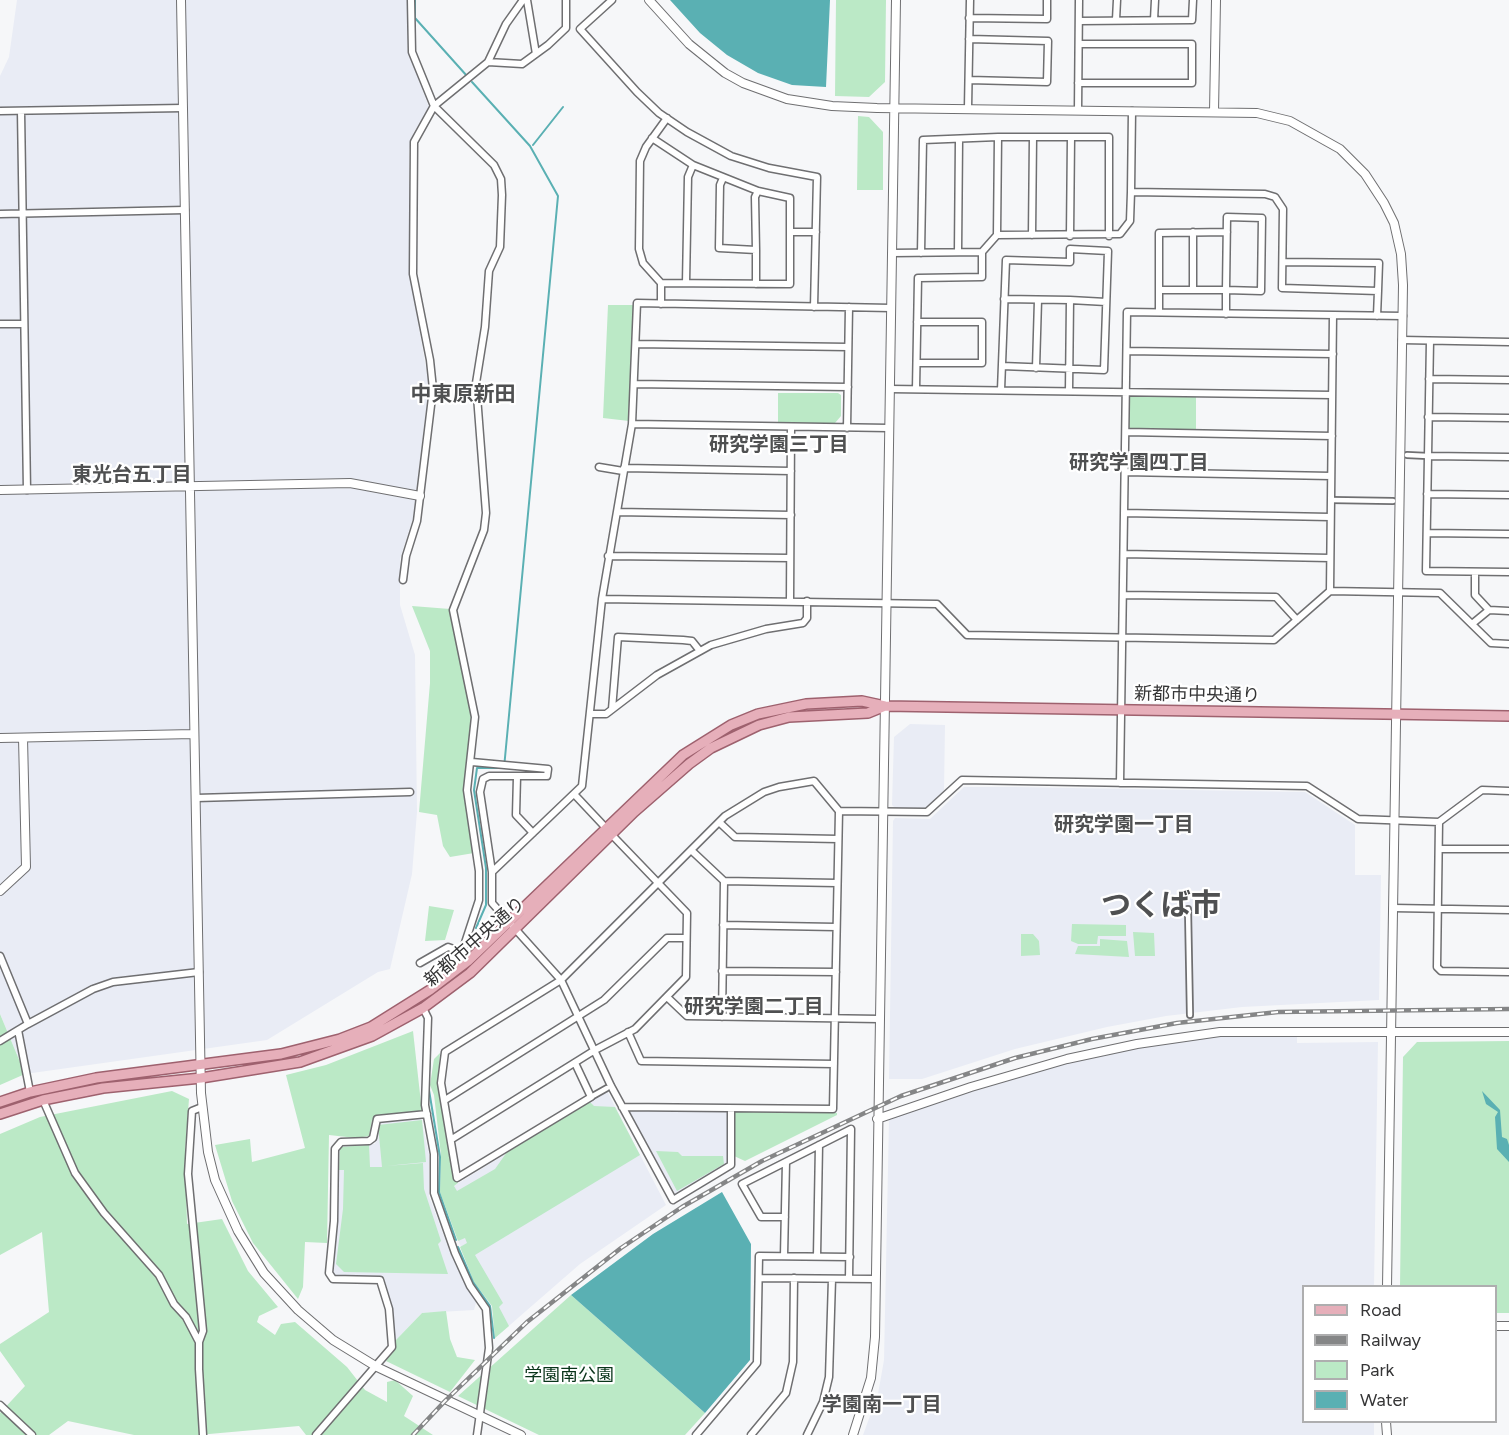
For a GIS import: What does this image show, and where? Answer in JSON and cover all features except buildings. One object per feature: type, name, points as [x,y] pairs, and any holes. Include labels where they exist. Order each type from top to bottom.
[{"type":"main road","name":"新都市中央通り","points":[[0,1102],[30,1092],[96,1078],[280,1054],[350,1035],[397,1013],[468,961],[605,827],[683,755],[731,725],[758,714],[806,704],[868,701],[885,706],[1509,716]]},
{"type":"main road","name":"新都市中央通り","points":[[0,1114],[43,1100],[103,1088],[201,1078],[300,1062],[354,1044],[423,1008],[470,973],[689,764],[734,735],[789,717],[868,712],[885,706]]},
{"type":"street","points":[[181,0],[201,1078],[204,1132],[215,1180],[224,1203],[251,1254],[298,1310],[333,1340],[377,1367],[521,1435]]},
{"type":"street","points":[[411,0],[412,52],[434,106],[494,165],[500,173],[502,195],[500,247],[489,271],[485,327],[476,383],[486,513],[484,530],[453,610],[474,717],[472,762],[467,790],[480,871],[479,900],[462,952]]},
{"type":"street","points":[[525,0],[536,54]]},
{"type":"street","points":[[404,580],[406,556],[417,522],[433,389],[430,360],[413,274],[412,156],[414,142],[434,106],[488,62],[506,24],[525,0]]},
{"type":"street","points":[[488,62],[522,64],[536,54],[566,28],[566,0]]},
{"type":"street","points":[[612,0],[580,29],[637,92],[667,118],[708,145],[731,156],[769,168],[817,177],[814,307]]},
{"type":"street","points":[[649,0],[689,44],[725,73],[774,95],[811,104],[894,108],[1257,113],[1290,122],[1340,149],[1365,174],[1394,223],[1401,254],[1402,340],[1387,1285]]},
{"type":"street","points":[[853,1435],[871,1378],[875,1279],[896,0]]},
{"type":"street","points":[[968,108],[970,0]]},
{"type":"street","points":[[969,18],[1047,19],[1047,0]]},
{"type":"street","points":[[1078,110],[1079,0]]},
{"type":"street","points":[[1116,20],[1117,0]]},
{"type":"street","points":[[1154,20],[1155,0]]},
{"type":"street","points":[[1079,21],[1192,20],[1193,0]]},
{"type":"street","points":[[1214,112],[1216,0]]},
{"type":"street","points":[[969,39],[1048,41],[1047,82],[969,80]]},
{"type":"street","points":[[1078,83],[1192,83],[1192,44],[1079,44]]},
{"type":"street","points":[[0,111],[183,108]]},
{"type":"street","points":[[21,111],[27,490]]},
{"type":"street","points":[[997,235],[1109,236],[1120,234],[1128,226],[1131,192],[1132,111]]},
{"type":"street","points":[[661,304],[661,283],[643,263],[639,249],[640,162],[652,138],[667,118]]},
{"type":"street","points":[[1070,236],[1071,136]]},
{"type":"street","points":[[921,253],[923,140],[1109,136],[1109,236]]},
{"type":"street","points":[[916,389],[918,278],[982,277],[982,252],[997,235],[998,137]]},
{"type":"street","points":[[1032,235],[1033,137]]},
{"type":"street","points":[[652,138],[693,165],[758,191],[790,198],[790,284],[661,283]]},
{"type":"street","points":[[958,252],[959,140]]},
{"type":"street","points":[[686,284],[688,177],[693,165]]},
{"type":"street","points":[[723,178],[720,185],[719,248],[756,250]]},
{"type":"street","points":[[756,284],[756,197],[758,191]]},
{"type":"street","points":[[1131,192],[1265,194],[1275,197],[1283,209],[1282,288],[1378,291]]},
{"type":"street","points":[[0,214],[185,210]]},
{"type":"street","points":[[1159,290],[1226,290],[1261,291],[1262,218],[1227,217],[1226,290],[1226,314]]},
{"type":"street","points":[[790,232],[816,232]]},
{"type":"street","points":[[1193,232],[1193,290]]},
{"type":"street","points":[[1159,312],[1159,233],[1227,232]]},
{"type":"street","points":[[1001,390],[1006,260],[1070,262],[1070,249],[1108,251],[1104,370],[1002,366]]},
{"type":"street","points":[[892,254],[982,252]]},
{"type":"street","points":[[1283,262],[1379,263],[1377,316]]},
{"type":"street","points":[[1004,299],[1106,302]]},
{"type":"street","points":[[1036,368],[1038,300]]},
{"type":"street","points":[[1069,391],[1070,300]]},
{"type":"street","points":[[492,872],[582,786],[602,599],[632,424],[638,303],[891,308]]},
{"type":"street","points":[[847,429],[849,307]]},
{"type":"street","points":[[1120,783],[1127,312],[1402,316]]},
{"type":"street","points":[[1330,591],[1333,315]]},
{"type":"street","points":[[917,322],[982,322],[982,363],[917,363]]},
{"type":"street","points":[[0,324],[24,324]]},
{"type":"street","points":[[1402,340],[1509,342]]},
{"type":"street","points":[[1430,341],[1426,571],[1509,572]]},
{"type":"street","points":[[636,344],[848,347]]},
{"type":"street","points":[[1127,351],[1333,354]]},
{"type":"street","points":[[1429,379],[1509,380]]},
{"type":"street","points":[[634,384],[848,387]]},
{"type":"street","points":[[890,389],[1332,394]]},
{"type":"street","points":[[1428,417],[1509,418]]},
{"type":"street","points":[[632,424],[889,428]]},
{"type":"street","points":[[790,601],[791,428]]},
{"type":"street","points":[[1126,432],[1332,436]]},
{"type":"street","points":[[1407,455],[1509,457]]},
{"type":"street","points":[[602,476],[601,467],[624,470],[791,471]]},
{"type":"street","points":[[1125,472],[1331,476]]},
{"type":"street","points":[[0,490],[350,483],[420,496]]},
{"type":"street","points":[[1427,494],[1509,495]]},
{"type":"street","points":[[1331,500],[1393,501]]},
{"type":"street","points":[[616,512],[790,515]]},
{"type":"street","points":[[1124,513],[1330,517]]},
{"type":"street","points":[[1427,533],[1509,534]]},
{"type":"street","points":[[1124,554],[1330,558]]},
{"type":"street","points":[[608,556],[790,558]]},
{"type":"street","points":[[1475,572],[1475,595],[1489,610]]},
{"type":"street","points":[[602,599],[937,604],[967,635],[1274,640],[1330,591],[1440,592],[1491,643],[1509,644]]},
{"type":"street","points":[[1123,595],[1276,597],[1297,620]]},
{"type":"street","points":[[590,714],[606,714],[657,675],[700,651],[742,634],[803,623],[807,618],[807,601]]},
{"type":"street","points":[[1472,624],[1489,610],[1509,611]]},
{"type":"street","points":[[612,709],[618,638],[692,641],[700,651]]},
{"type":"street","points":[[0,738],[194,734]]},
{"type":"street","points":[[0,891],[26,867],[23,738]]},
{"type":"street","points":[[472,762],[548,769],[547,776],[489,776],[483,779],[480,792],[492,872],[492,903],[561,980],[622,1107],[673,1200],[731,1165],[731,1108]]},
{"type":"street","points":[[517,777],[516,815],[533,834]]},
{"type":"street","points":[[607,1088],[457,1178],[441,1083],[445,1052],[561,980],[719,822],[740,805],[764,792],[810,780],[814,781],[838,811],[833,1109],[622,1107]]},
{"type":"street","points":[[838,811],[927,812],[962,780],[1307,786],[1358,819],[1439,822],[1482,790],[1509,790]]},
{"type":"street","points":[[196,798],[410,792]]},
{"type":"street","points":[[574,794],[605,827]]},
{"type":"street","points":[[719,822],[735,837],[838,839]]},
{"type":"street","points":[[1439,822],[1437,967],[1441,970],[1509,972]]},
{"type":"street","points":[[452,1139],[595,1050],[635,1029],[686,977],[687,913],[612,835]]},
{"type":"street","points":[[1439,849],[1509,849]]},
{"type":"street","points":[[691,850],[724,881],[837,883]]},
{"type":"street","points":[[722,1017],[724,881]]},
{"type":"street","points":[[1393,908],[1509,910]]},
{"type":"street","points":[[1188,909],[1190,1015]]},
{"type":"street","points":[[723,925],[836,927]]},
{"type":"street","points":[[445,1100],[560,1029],[578,1014],[604,1000],[667,938],[686,938]]},
{"type":"street","points":[[420,963],[448,947],[462,952],[468,961]]},
{"type":"street","points":[[0,956],[28,1024]]},
{"type":"street","points":[[722,970],[836,972]]},
{"type":"street","points":[[0,1041],[93,989],[113,982],[199,972]]},
{"type":"street","points":[[667,996],[687,1016],[879,1019]]},
{"type":"street","points":[[423,1008],[428,1018],[427,1114],[434,1154],[434,1193],[454,1253],[470,1286],[486,1309],[489,1348],[477,1435]]},
{"type":"street","points":[[18,1030],[30,1092]]},
{"type":"street","points":[[628,1032],[641,1061],[834,1064]]},
{"type":"street","points":[[877,1119],[1029,1069],[1137,1044],[1220,1032],[1509,1032]]},
{"type":"street","points":[[574,1063],[591,1097]]},
{"type":"street","points":[[43,1100],[60,1142],[81,1182],[111,1221],[159,1275],[174,1304],[186,1317],[199,1342]]},
{"type":"street","points":[[202,1107],[192,1111],[188,1174],[203,1330],[199,1342],[202,1435]]},
{"type":"street","points":[[316,1435],[392,1347],[388,1309],[380,1280],[333,1279],[329,1273],[334,1221],[335,1149],[341,1142],[369,1142],[373,1138],[377,1119],[427,1114]]},
{"type":"street","points":[[785,1217],[761,1217],[742,1184],[851,1129],[849,1279]]},
{"type":"street","points":[[817,1256],[819,1145]]},
{"type":"street","points":[[784,1256],[786,1162]]},
{"type":"street","points":[[696,1435],[757,1363],[759,1256],[850,1257]]},
{"type":"street","points":[[759,1278],[875,1279]]},
{"type":"street","points":[[751,1435],[786,1393],[793,1362],[794,1278]]},
{"type":"street","points":[[807,1435],[823,1402],[829,1377],[832,1279]]},
{"type":"street","points":[[0,1405],[32,1435]]},
{"type":"shaded area","points":[[17,0],[409,0],[407,49],[429,107],[414,132],[409,150],[410,277],[429,385],[413,518],[400,559],[400,605],[415,655],[417,812],[412,874],[390,969],[378,972],[267,1040],[25,1074],[0,1014],[0,76],[9,57]]},
{"type":"shaded area","points":[[910,724],[945,725],[944,790],[926,809],[896,809],[892,805],[894,737]]},
{"type":"shaded area","points":[[964,787],[1305,792],[1355,825],[1355,875],[1381,875],[1379,1000],[1242,1007],[1166,1016],[1107,1027],[1015,1049],[922,1079],[889,1079],[893,821],[895,818],[930,819]]},
{"type":"shaded area","points":[[1221,1035],[1297,1035],[1297,1043],[1378,1042],[1374,1285],[1302,1285],[1302,1423],[1374,1423],[1374,1435],[863,1435],[878,1394],[884,1360],[889,1120],[943,1099],[1050,1066],[1129,1049]]},
{"type":"shaded area","points":[[607,1091],[666,1205],[580,1264],[495,1338],[492,1306],[474,1282],[441,1194]]},
{"type":"shaded area","points":[[631,1110],[727,1112],[728,1164],[676,1195],[629,1112]]},
{"type":"shaded area","points":[[421,1118],[429,1154],[429,1196],[451,1255],[465,1285],[477,1299],[474,1310],[422,1313],[395,1341],[384,1277],[333,1275],[338,1213],[338,1147],[341,1144],[375,1144],[379,1121]]},
{"type":"green space","points":[[836,0],[886,0],[885,82],[869,97],[835,96]]},
{"type":"green space","points":[[858,116],[869,117],[883,132],[883,190],[857,190]]},
{"type":"green space","points":[[608,305],[634,305],[629,421],[603,418]]},
{"type":"green space","points":[[778,393],[838,393],[841,395],[841,416],[835,423],[778,423]]},
{"type":"green space","points":[[1130,395],[1196,396],[1196,431],[1131,431],[1128,428]]},
{"type":"green space","points":[[412,606],[450,609],[471,717],[464,790],[474,853],[450,857],[443,846],[437,815],[419,812],[430,683],[430,651]]},
{"type":"green space","points":[[429,906],[454,910],[445,940],[425,941]]},
{"type":"green space","points":[[1072,924],[1126,925],[1126,936],[1098,936],[1097,944],[1078,944],[1071,941]]},
{"type":"green space","points":[[1133,932],[1154,933],[1155,956],[1135,956]]},
{"type":"green space","points":[[1021,934],[1033,934],[1039,941],[1040,955],[1021,956]]},
{"type":"green space","points":[[1100,939],[1127,941],[1129,957],[1075,954],[1078,946],[1100,946]]},
{"type":"green space","points":[[0,1014],[25,1074],[0,1085]]},
{"type":"green space","points":[[413,1031],[422,1112],[378,1115],[372,1120],[369,1136],[356,1138],[329,1135],[327,1243],[305,1242],[303,1287],[298,1299],[253,1243],[232,1201],[215,1145],[250,1139],[252,1162],[305,1148],[286,1075],[326,1065]]},
{"type":"green space","points":[[1509,1041],[1509,1313],[1497,1313],[1497,1285],[1400,1285],[1403,1057],[1417,1042]]},
{"type":"green space","points":[[440,1053],[438,1079],[458,1183],[454,1186],[457,1191],[495,1169],[507,1152],[589,1101],[594,1106],[615,1107],[640,1155],[475,1255],[503,1303],[499,1307],[509,1326],[495,1338],[492,1306],[474,1282],[460,1247],[467,1243],[465,1238],[458,1241],[440,1192],[441,1155],[434,1095],[430,1085],[434,1059]]},
{"type":"green space","points":[[172,1091],[189,1099],[185,1150],[187,1224],[222,1219],[248,1271],[278,1307],[259,1316],[257,1322],[275,1335],[281,1324],[295,1322],[347,1367],[365,1390],[387,1402],[387,1382],[395,1380],[413,1396],[404,1416],[433,1435],[306,1435],[299,1426],[198,1435],[134,1435],[68,1421],[49,1435],[0,1435],[0,1413],[25,1386],[0,1351],[0,1344],[49,1312],[42,1232],[0,1255],[0,1134],[40,1117]]},
{"type":"green space","points":[[734,1111],[837,1113],[837,1115],[745,1161],[734,1156]]},
{"type":"green space","points":[[422,1120],[426,1162],[386,1166],[423,1163],[424,1189],[441,1241],[438,1244],[448,1274],[344,1272],[336,1264],[343,1209],[344,1170],[339,1170],[340,1147],[369,1145],[370,1167],[382,1167],[378,1125]]},
{"type":"green space","points":[[656,1151],[678,1152],[682,1156],[723,1156],[724,1164],[677,1191]]},
{"type":"green space","name":"学園南公園","points":[[571,1295],[705,1413],[685,1435],[539,1435],[458,1396]]},
{"type":"green space","points":[[446,1311],[450,1339],[457,1357],[475,1360],[450,1392],[386,1361],[395,1346],[395,1341],[422,1313]]},
{"type":"water","points":[[670,0],[830,0],[826,87],[792,85],[758,73],[727,55],[700,33]]},
{"type":"water","points":[[1482,1091],[1500,1110],[1502,1137],[1507,1139],[1509,1145],[1509,1162],[1497,1149],[1495,1117],[1498,1112],[1486,1104]]},
{"type":"water","points":[[722,1192],[751,1244],[750,1360],[705,1413],[571,1295],[653,1234]]},
{"type":"waterway","points":[[415,0],[415,18],[467,76]]},
{"type":"waterway","points":[[472,82],[530,146],[558,196],[504,768],[477,768],[474,790],[486,868],[486,905],[476,928]]},
{"type":"waterway","points":[[533,145],[563,107]]},
{"type":"waterway","points":[[429,1073],[430,1061]]},
{"type":"waterway","points":[[428,1084],[440,1157],[439,1192],[456,1240]]},
{"type":"waterway","points":[[458,1247],[473,1282],[490,1306],[494,1338]]},
{"type":"railway","points":[[413,1435],[527,1322],[621,1248],[682,1207],[762,1161],[901,1096],[1015,1058],[1092,1039],[1177,1023],[1278,1012],[1509,1009]]},
{"type":"district","name":"中東原新田","points":[[463,395]]},
{"type":"district","name":"研究学園三丁目","points":[[779,445]]},
{"type":"district","name":"研究学園四丁目","points":[[1139,463]]},
{"type":"district","name":"東光台五丁目","points":[[132,475]]},
{"type":"district","name":"研究学園一丁目","points":[[1124,825]]},
{"type":"district","name":"つくば市","points":[[1161,906]]},
{"type":"district","name":"研究学園二丁目","points":[[754,1007]]},
{"type":"district","name":"学園南一丁目","points":[[882,1405]]}]
